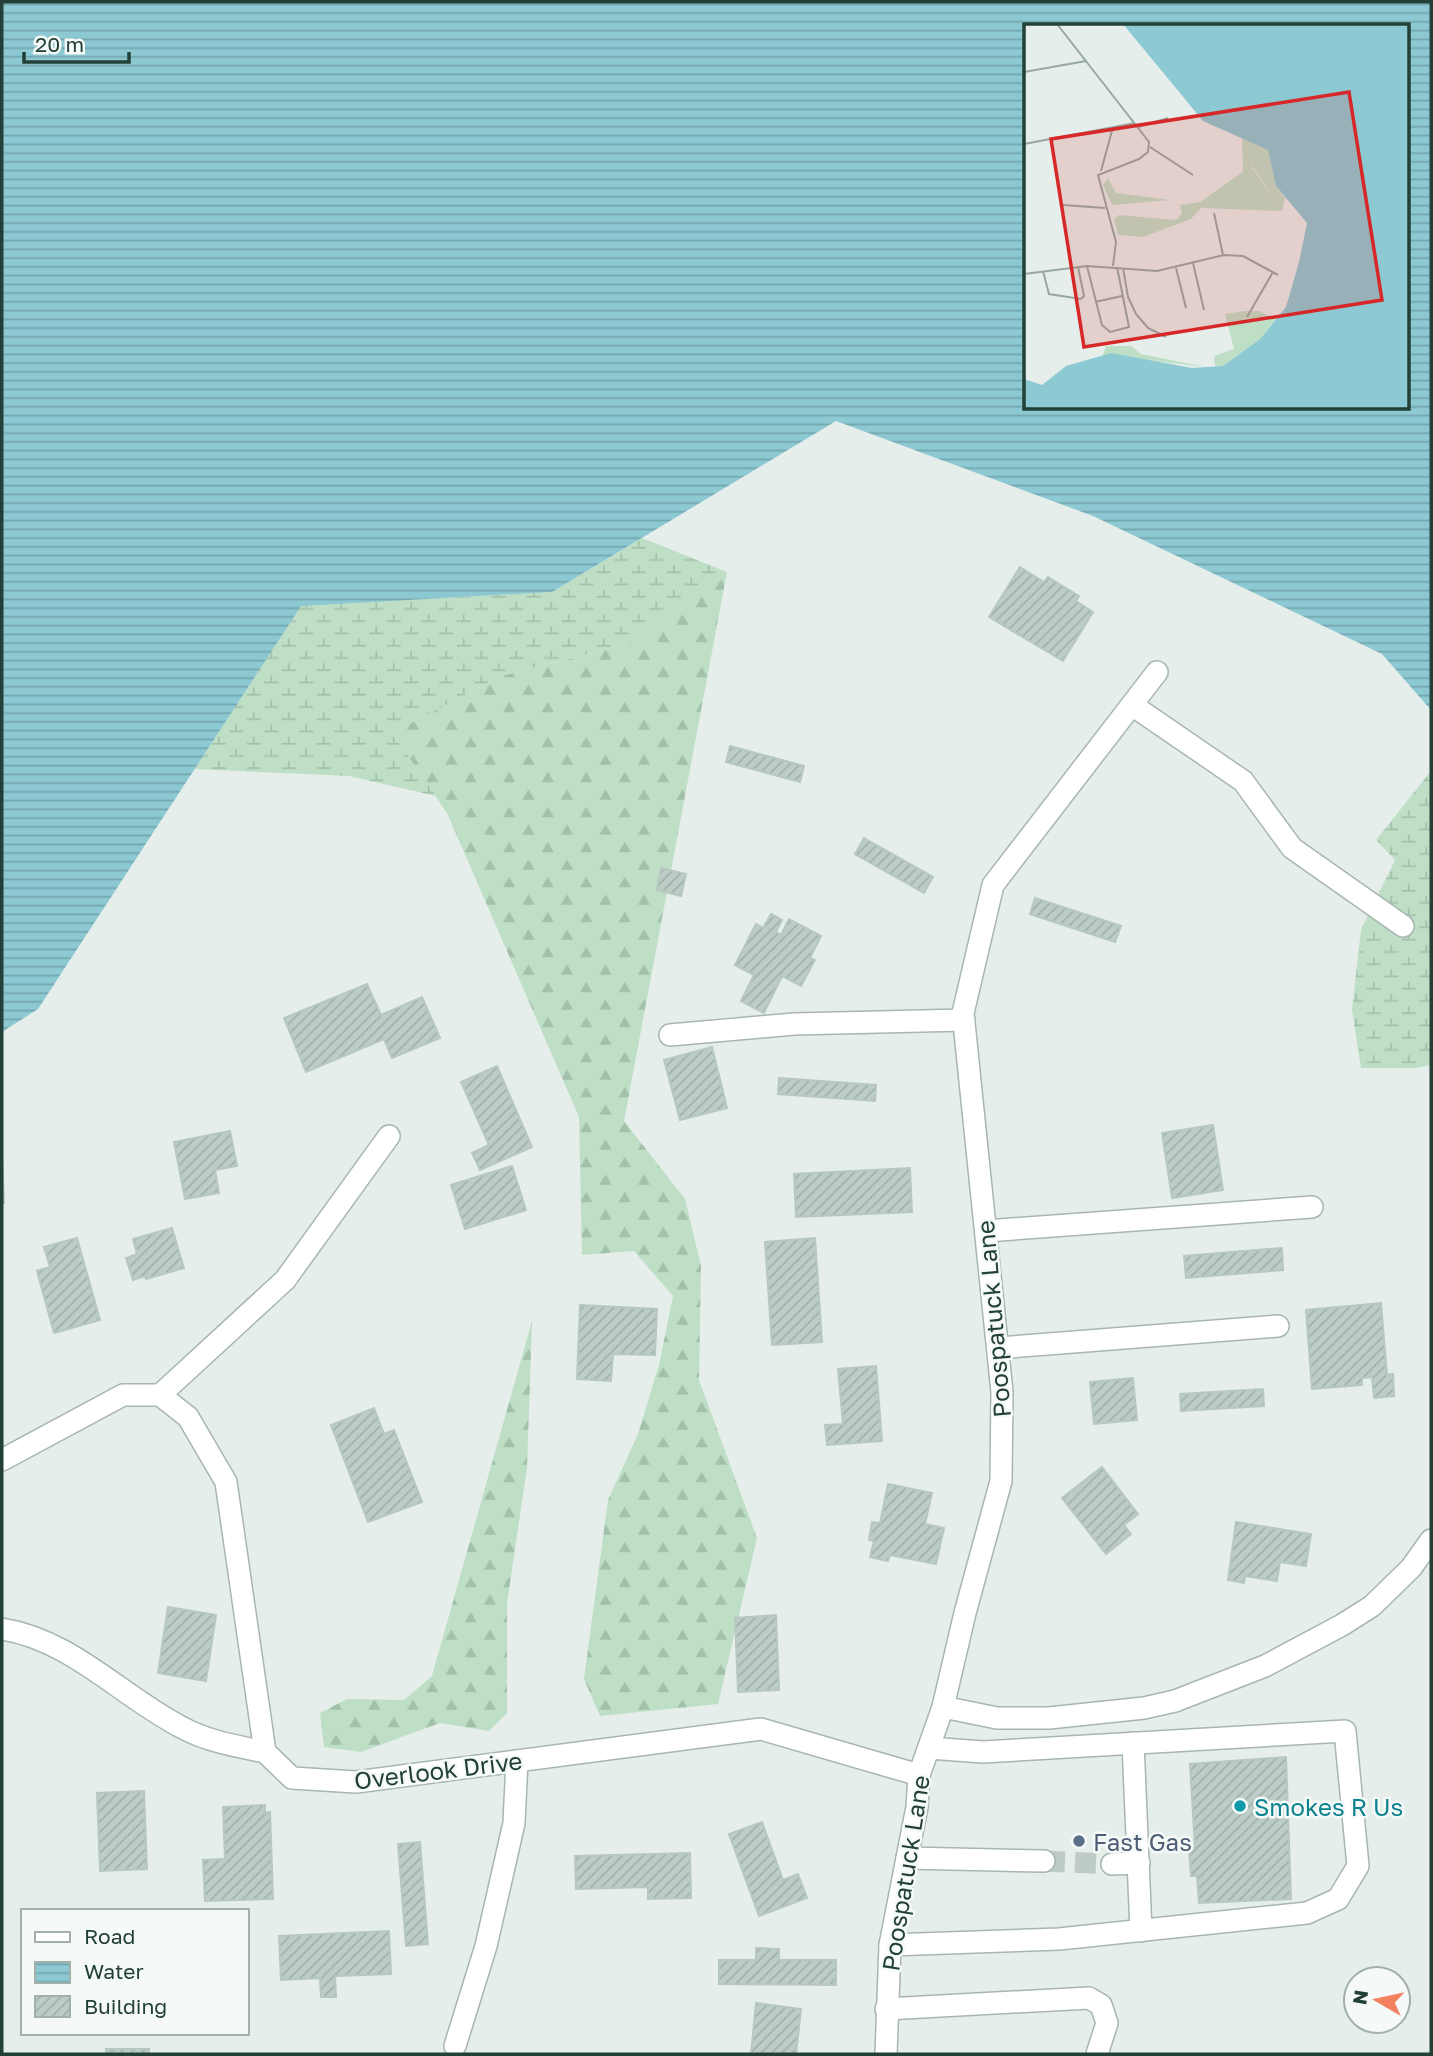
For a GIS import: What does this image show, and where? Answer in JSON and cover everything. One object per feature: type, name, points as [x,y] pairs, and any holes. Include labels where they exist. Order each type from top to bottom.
[{"type":"street","name":"Poospatuck Lane","points":[[886,2054],[890,1945],[917,1807],[919,1774],[943,1707],[1001,1481],[1002,1392],[963,1013],[993,885],[1157,672]]},
{"type":"street","points":[[1132,705],[1243,781],[1292,848],[1403,926]]},
{"type":"street","points":[[670,1035],[794,1024],[964,1020]]},
{"type":"street","points":[[160,1395],[285,1280],[389,1136]]},
{"type":"street","points":[[986,1231],[1312,1207]]},
{"type":"street","points":[[998,1348],[1278,1326]]},
{"type":"street","points":[[2,1629],[22,1632],[77,1658],[182,1728],[210,1740],[265,1752],[226,1482],[188,1417],[160,1395],[123,1395],[4,1451]]},
{"type":"street","points":[[943,1707],[997,1718],[1049,1718],[1144,1708],[1175,1701],[1265,1666],[1342,1625],[1372,1606],[1411,1568],[1431,1540]]},
{"type":"street","name":"Overlook Drive","points":[[265,1752],[292,1778],[356,1782],[761,1728],[919,1774]]},
{"type":"street","points":[[890,1945],[1059,1939],[1307,1913],[1338,1899],[1358,1866],[1345,1731],[983,1752],[929,1748]]},
{"type":"street","points":[[1133,1744],[1142,1931]]},
{"type":"street","points":[[455,2046],[486,1946],[514,1823],[517,1761]]},
{"type":"street","points":[[907,1858],[1044,1861]]},
{"type":"street","points":[[1112,1864],[1139,1863]]},
{"type":"street","points":[[886,2009],[1090,1998],[1101,2005],[1107,2023],[1097,2054]]},
{"type":"green space","points":[[642,538],[727,572],[624,645],[501,676],[392,733],[436,796],[349,776],[194,769],[301,605],[552,592]]},
{"type":"green space","points":[[727,572],[624,1121],[685,1199],[701,1266],[699,1380],[757,1538],[718,1704],[600,1716],[584,1679],[608,1500],[638,1434],[659,1365],[673,1296],[634,1251],[582,1255],[579,1117],[447,813],[392,733],[501,676],[624,645]]},
{"type":"green space","points":[[1431,771],[1431,1065],[1416,1068],[1361,1068],[1352,1010],[1361,930],[1395,860],[1376,840]]},
{"type":"green space","points":[[532,1321],[527,1468],[507,1603],[507,1713],[489,1731],[440,1723],[361,1752],[324,1747],[320,1713],[347,1699],[404,1700],[432,1676]]},
{"type":"water","points":[[2,2],[1431,2],[1431,710],[1382,654],[1093,516],[836,421],[552,592],[301,606],[38,1009],[2,1032]]},
{"type":"building","points":[[1020,567],[1044,582],[1048,577],[1079,596],[1076,601],[1093,612],[1063,661],[989,617]]},
{"type":"building","points":[[730,746],[804,766],[800,782],[726,762]]},
{"type":"building","points":[[864,838],[933,877],[924,893],[855,854]]},
{"type":"building","points":[[661,868],[686,874],[681,896],[657,890]]},
{"type":"building","points":[[1035,898],[1121,926],[1115,942],[1030,914]]},
{"type":"building","points":[[771,914],[782,920],[776,932],[781,935],[789,919],[821,936],[810,958],[815,960],[801,986],[782,976],[764,1013],[741,1001],[754,975],[735,965],[756,924],[763,928]]},
{"type":"building","points":[[367,984],[381,1015],[422,997],[440,1038],[392,1058],[384,1039],[306,1072],[284,1018]]},
{"type":"building","points":[[712,1047],[727,1108],[680,1120],[664,1060]]},
{"type":"building","points":[[497,1066],[532,1147],[480,1170],[472,1153],[489,1145],[461,1082]]},
{"type":"building","points":[[779,1078],[876,1085],[875,1101],[778,1094]]},
{"type":"building","points":[[1213,1125],[1223,1190],[1172,1198],[1162,1133]]},
{"type":"building","points":[[230,1131],[237,1166],[215,1170],[219,1193],[185,1199],[174,1142]]},
{"type":"building","points":[[2,1158],[4,1203],[2,1203]]},
{"type":"building","points":[[512,1166],[526,1210],[465,1229],[451,1185]]},
{"type":"building","points":[[910,1168],[912,1212],[796,1217],[794,1174]]},
{"type":"building","points":[[172,1228],[184,1268],[133,1280],[126,1258],[137,1254],[133,1239]]},
{"type":"building","points":[[77,1238],[100,1320],[54,1333],[37,1271],[50,1267],[44,1247]]},
{"type":"building","points":[[815,1238],[822,1342],[772,1345],[765,1242]]},
{"type":"building","points":[[1282,1248],[1283,1270],[1186,1278],[1184,1256]]},
{"type":"building","points":[[1381,1303],[1387,1375],[1393,1374],[1394,1396],[1374,1398],[1372,1377],[1362,1378],[1362,1385],[1312,1389],[1306,1310]]},
{"type":"building","points":[[580,1305],[657,1309],[655,1355],[613,1354],[611,1381],[577,1379]]},
{"type":"building","points":[[876,1366],[882,1441],[827,1445],[825,1425],[843,1424],[838,1369]]},
{"type":"building","points":[[1133,1378],[1137,1420],[1094,1424],[1090,1382]]},
{"type":"building","points":[[1263,1389],[1264,1406],[1181,1411],[1180,1394]]},
{"type":"building","points":[[374,1408],[384,1434],[394,1430],[422,1502],[368,1522],[331,1425]]},
{"type":"building","points":[[1102,1467],[1138,1514],[1124,1525],[1131,1534],[1106,1554],[1062,1498]]},
{"type":"building","points":[[888,1484],[932,1493],[925,1524],[944,1528],[936,1564],[890,1555],[888,1561],[870,1557],[874,1541],[869,1540],[872,1522],[880,1523]]},
{"type":"building","points":[[1236,1522],[1311,1534],[1306,1566],[1280,1562],[1277,1581],[1245,1576],[1244,1583],[1228,1580]]},
{"type":"building","points":[[168,1607],[216,1615],[206,1681],[158,1673]]},
{"type":"building","points":[[776,1615],[779,1690],[738,1692],[735,1618]]},
{"type":"building","name":"Smokes R Us","points":[[1286,1757],[1291,1899],[1199,1903],[1197,1876],[1191,1876],[1189,1848],[1195,1848],[1190,1764]]},
{"type":"building","points":[[144,1791],[147,1869],[100,1871],[97,1793]]},
{"type":"building","points":[[265,1805],[265,1813],[270,1812],[273,1899],[205,1901],[203,1860],[225,1859],[223,1807]]},
{"type":"building","points":[[762,1822],[783,1880],[798,1874],[807,1898],[759,1916],[729,1834]]},
{"type":"building","points":[[420,1842],[428,1944],[406,1946],[398,1844]]},
{"type":"building","points":[[690,1853],[691,1898],[648,1899],[648,1887],[576,1889],[575,1856]]},
{"type":"building","points":[[389,1931],[391,1974],[335,1976],[336,1997],[321,1997],[320,1978],[281,1980],[279,1936]]},
{"type":"building","points":[[756,1948],[779,1949],[779,1960],[836,1960],[836,1985],[719,1984],[719,1960],[756,1960]]},
{"type":"building","points":[[756,2003],[801,2009],[796,2054],[751,2054]]},
{"type":"building","points":[[106,2049],[149,2049],[149,2054],[106,2054]]},
{"type":"tunnel","points":[[1044,1861],[1112,1864]]},
{"type":"place","name":"Smokes R Us","points":[[1240,1806]]},
{"type":"place","name":"Fast Gas","points":[[1079,1841]]}]
